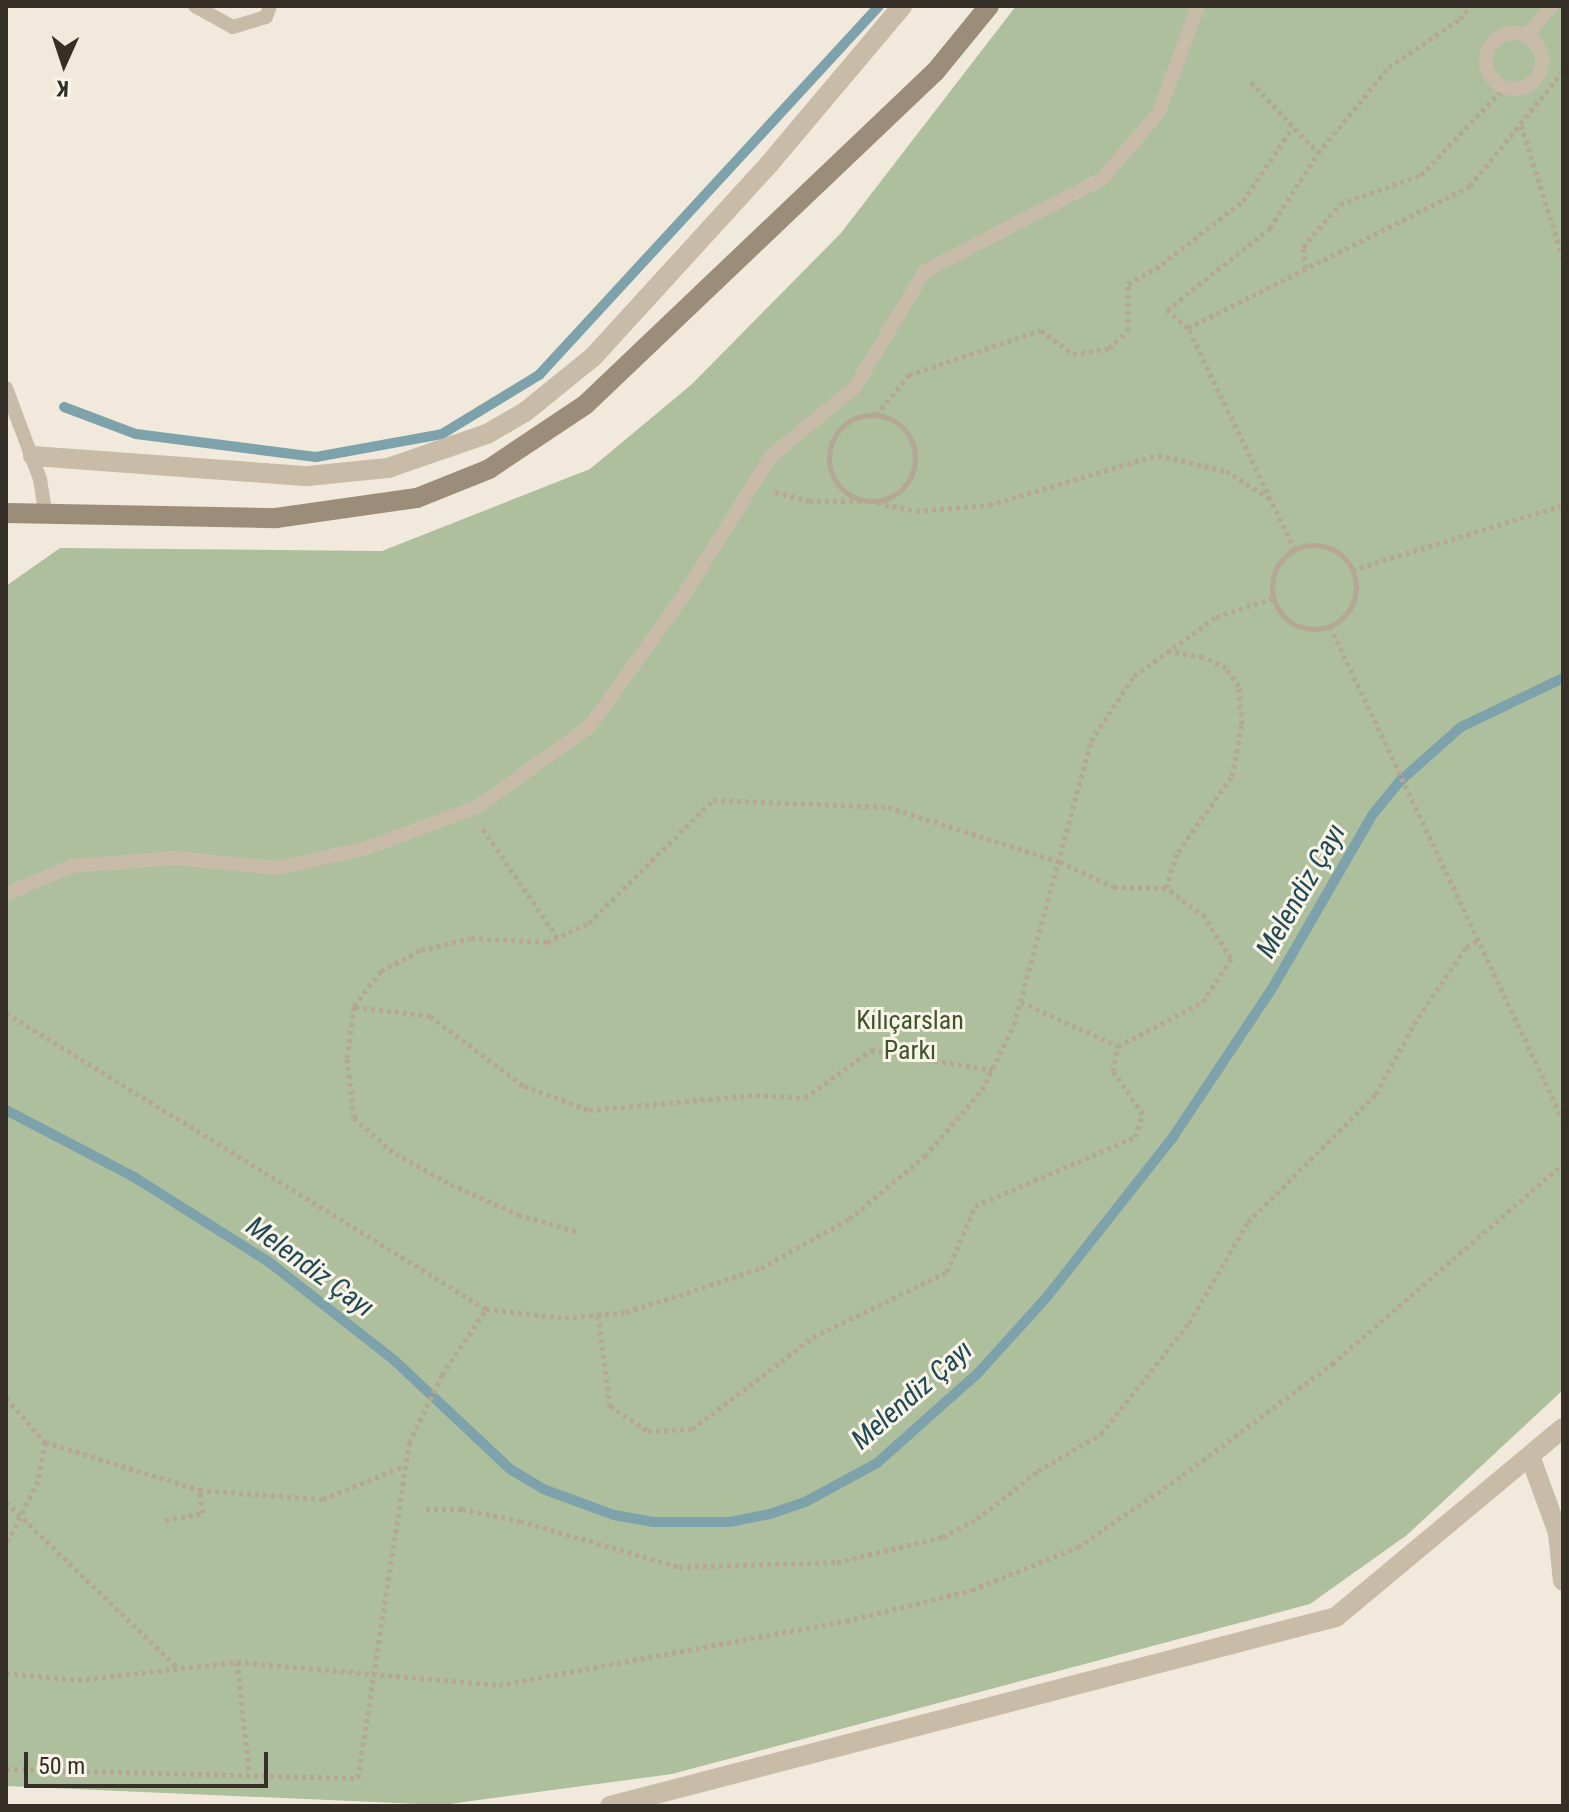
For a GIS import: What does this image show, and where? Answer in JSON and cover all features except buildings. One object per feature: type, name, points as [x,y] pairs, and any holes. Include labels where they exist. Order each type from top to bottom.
[{"type":"main road","points":[[10,519],[46,515],[276,518],[417,498],[489,469],[585,405],[935,72],[989,6]]},
{"type":"street","points":[[33,456],[308,476],[388,468],[487,434],[537,404],[593,357],[770,163],[902,6]]},
{"type":"street","points":[[610,1806],[1336,1617],[1563,1428]]},
{"type":"street","points":[[1530,1456],[1558,1533],[1563,1581]]},
{"type":"lane","points":[[195,6],[233,27],[266,17],[270,6]]},
{"type":"lane","points":[[6,894],[72,866],[176,858],[277,868],[367,848],[470,811],[590,726],[682,598],[771,456],[855,387],[925,271],[1102,179],[1159,112],[1198,6]]},
{"type":"lane","points":[[1527,35],[1540,49],[1542,67],[1523,87],[1505,87],[1486,68],[1488,50],[1500,36],[1527,35],[1551,6]]},
{"type":"lane","points":[[6,388],[33,456],[46,515]]},
{"type":"path","points":[[1295,550],[1188,328],[1167,310],[1270,228],[1318,153],[1389,67],[1460,19],[1470,6]]},
{"type":"path","points":[[1188,328],[1470,186],[1563,71]]},
{"type":"path","points":[[1251,82],[1318,153]]},
{"type":"path","points":[[1306,268],[1303,247],[1340,204],[1421,175],[1505,87]]},
{"type":"path","points":[[1521,124],[1563,258]]},
{"type":"path","points":[[1270,498],[1226,471],[1158,455],[989,505],[916,511],[856,498],[835,480],[829,454],[839,429],[850,421],[876,415],[909,375],[1041,330],[1073,354],[1109,348],[1128,330],[1128,284],[1243,201],[1293,127]]},
{"type":"path","points":[[752,486],[809,501],[869,501],[897,493],[907,482],[915,454],[903,428],[876,415]]},
{"type":"path","points":[[1352,570],[1563,505]]},
{"type":"path","points":[[1321,546],[1334,550],[1352,570],[1356,583],[1350,609],[1330,626],[1302,628],[1279,611],[1273,598],[1275,570],[1295,550],[1321,546]]},
{"type":"path","points":[[6,1013],[486,1309],[565,1318],[626,1312],[761,1268],[849,1219],[925,1156],[982,1090],[1021,1002],[1091,741],[1134,676],[1216,617],[1273,598]]},
{"type":"path","points":[[1330,626],[1563,1120]]},
{"type":"path","points":[[1166,888],[1178,852],[1232,776],[1242,724],[1239,686],[1226,668],[1203,657],[1170,651]]},
{"type":"path","points":[[576,1231],[520,1215],[448,1183],[393,1152],[354,1118],[347,1058],[354,1006],[381,971],[421,950],[471,938],[547,942],[589,923],[713,800],[888,807],[1060,862],[1114,887],[1166,888],[1205,917],[1231,958],[1203,1002],[1118,1046]]},
{"type":"path","points":[[470,811],[557,937]]},
{"type":"path","points":[[426,1509],[462,1509],[520,1521],[679,1567],[837,1562],[943,1537],[977,1519],[1038,1471],[1101,1434],[1189,1323],[1248,1222],[1376,1094],[1414,1024],[1466,947],[1478,941]]},
{"type":"path","points":[[1021,1002],[1118,1046]]},
{"type":"path","points":[[354,1006],[430,1016],[524,1086],[589,1110],[756,1095],[805,1098],[871,1050],[992,1070]]},
{"type":"path","points":[[598,1315],[610,1406],[648,1431],[692,1429],[813,1337],[947,1272],[975,1206],[1135,1137],[1143,1114],[1113,1071],[1118,1046]]},
{"type":"path","points":[[6,1673],[78,1680],[237,1662],[371,1670],[499,1685],[846,1621],[972,1590],[1078,1547],[1332,1364],[1563,1164]]},
{"type":"path","points":[[6,1769],[249,1771],[358,1778],[371,1670],[409,1443],[442,1375],[486,1309]]},
{"type":"path","points":[[6,1398],[45,1442],[199,1490],[323,1499],[405,1466]]},
{"type":"path","points":[[6,1545],[38,1481],[45,1442]]},
{"type":"path","points":[[165,1520],[203,1513],[199,1490]]},
{"type":"path","points":[[6,1502],[178,1668]]},
{"type":"path","points":[[237,1662],[249,1771]]},
{"type":"green space","name":"Kılıçarslan Parkı","points":[[1016,6],[1563,6],[1563,1390],[1407,1535],[1310,1604],[672,1774],[442,1805],[6,1786],[6,586],[60,548],[382,551],[590,469],[691,385],[841,233]]},
{"type":"waterway","points":[[64,407],[136,434],[316,457],[442,434],[539,375],[879,6]]},
{"type":"waterway","name":"Melendiz Çayı","points":[[6,1110],[134,1177],[269,1262],[394,1360],[510,1469],[543,1489],[614,1515],[652,1522],[730,1522],[770,1514],[807,1501],[877,1463],[978,1373],[1046,1298],[1173,1137],[1273,987],[1373,814],[1400,781],[1461,727],[1563,678]]}]
